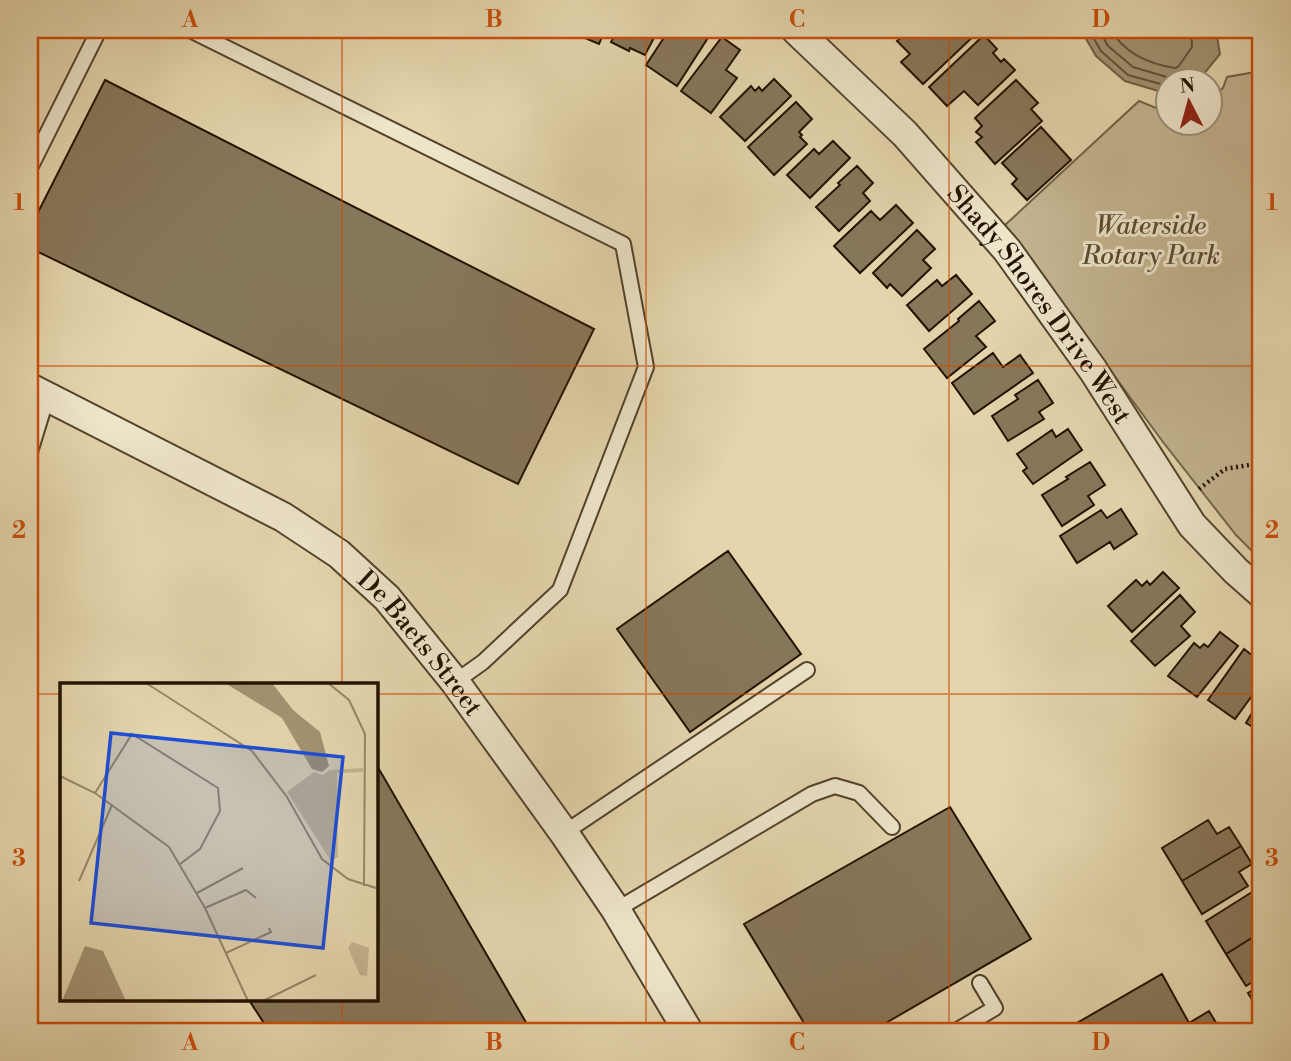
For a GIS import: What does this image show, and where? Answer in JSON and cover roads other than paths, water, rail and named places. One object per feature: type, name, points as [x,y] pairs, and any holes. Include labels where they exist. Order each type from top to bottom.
[{"type":"street","name":"Shady Shores Drive West","points":[[796,30],[905,134],[1007,250],[1093,370],[1192,525],[1261,593]]},
{"type":"street","name":"De Baets Street","points":[[38,392],[283,517],[339,554],[387,598],[455,682],[564,833],[616,910],[688,1031]]},
{"type":"lane","points":[[30,168],[99,30]]},
{"type":"lane","points":[[190,30],[623,244],[646,367],[560,590],[483,662],[455,682]]},
{"type":"lane","points":[[30,452],[38,392]]},
{"type":"lane","points":[[564,833],[807,670]]},
{"type":"lane","points":[[616,910],[812,793],[835,786],[859,793],[892,827]]},
{"type":"lane","points":[[956,1031],[995,1008],[980,983]]},
{"type":"water","points":[[1081,30],[1216,30],[1220,54],[1210,66],[1154,66],[1154,90],[1125,81],[1096,56]]},
{"type":"park label","name":"Waterside Rotary Park","points":[[1151,240]]}]
